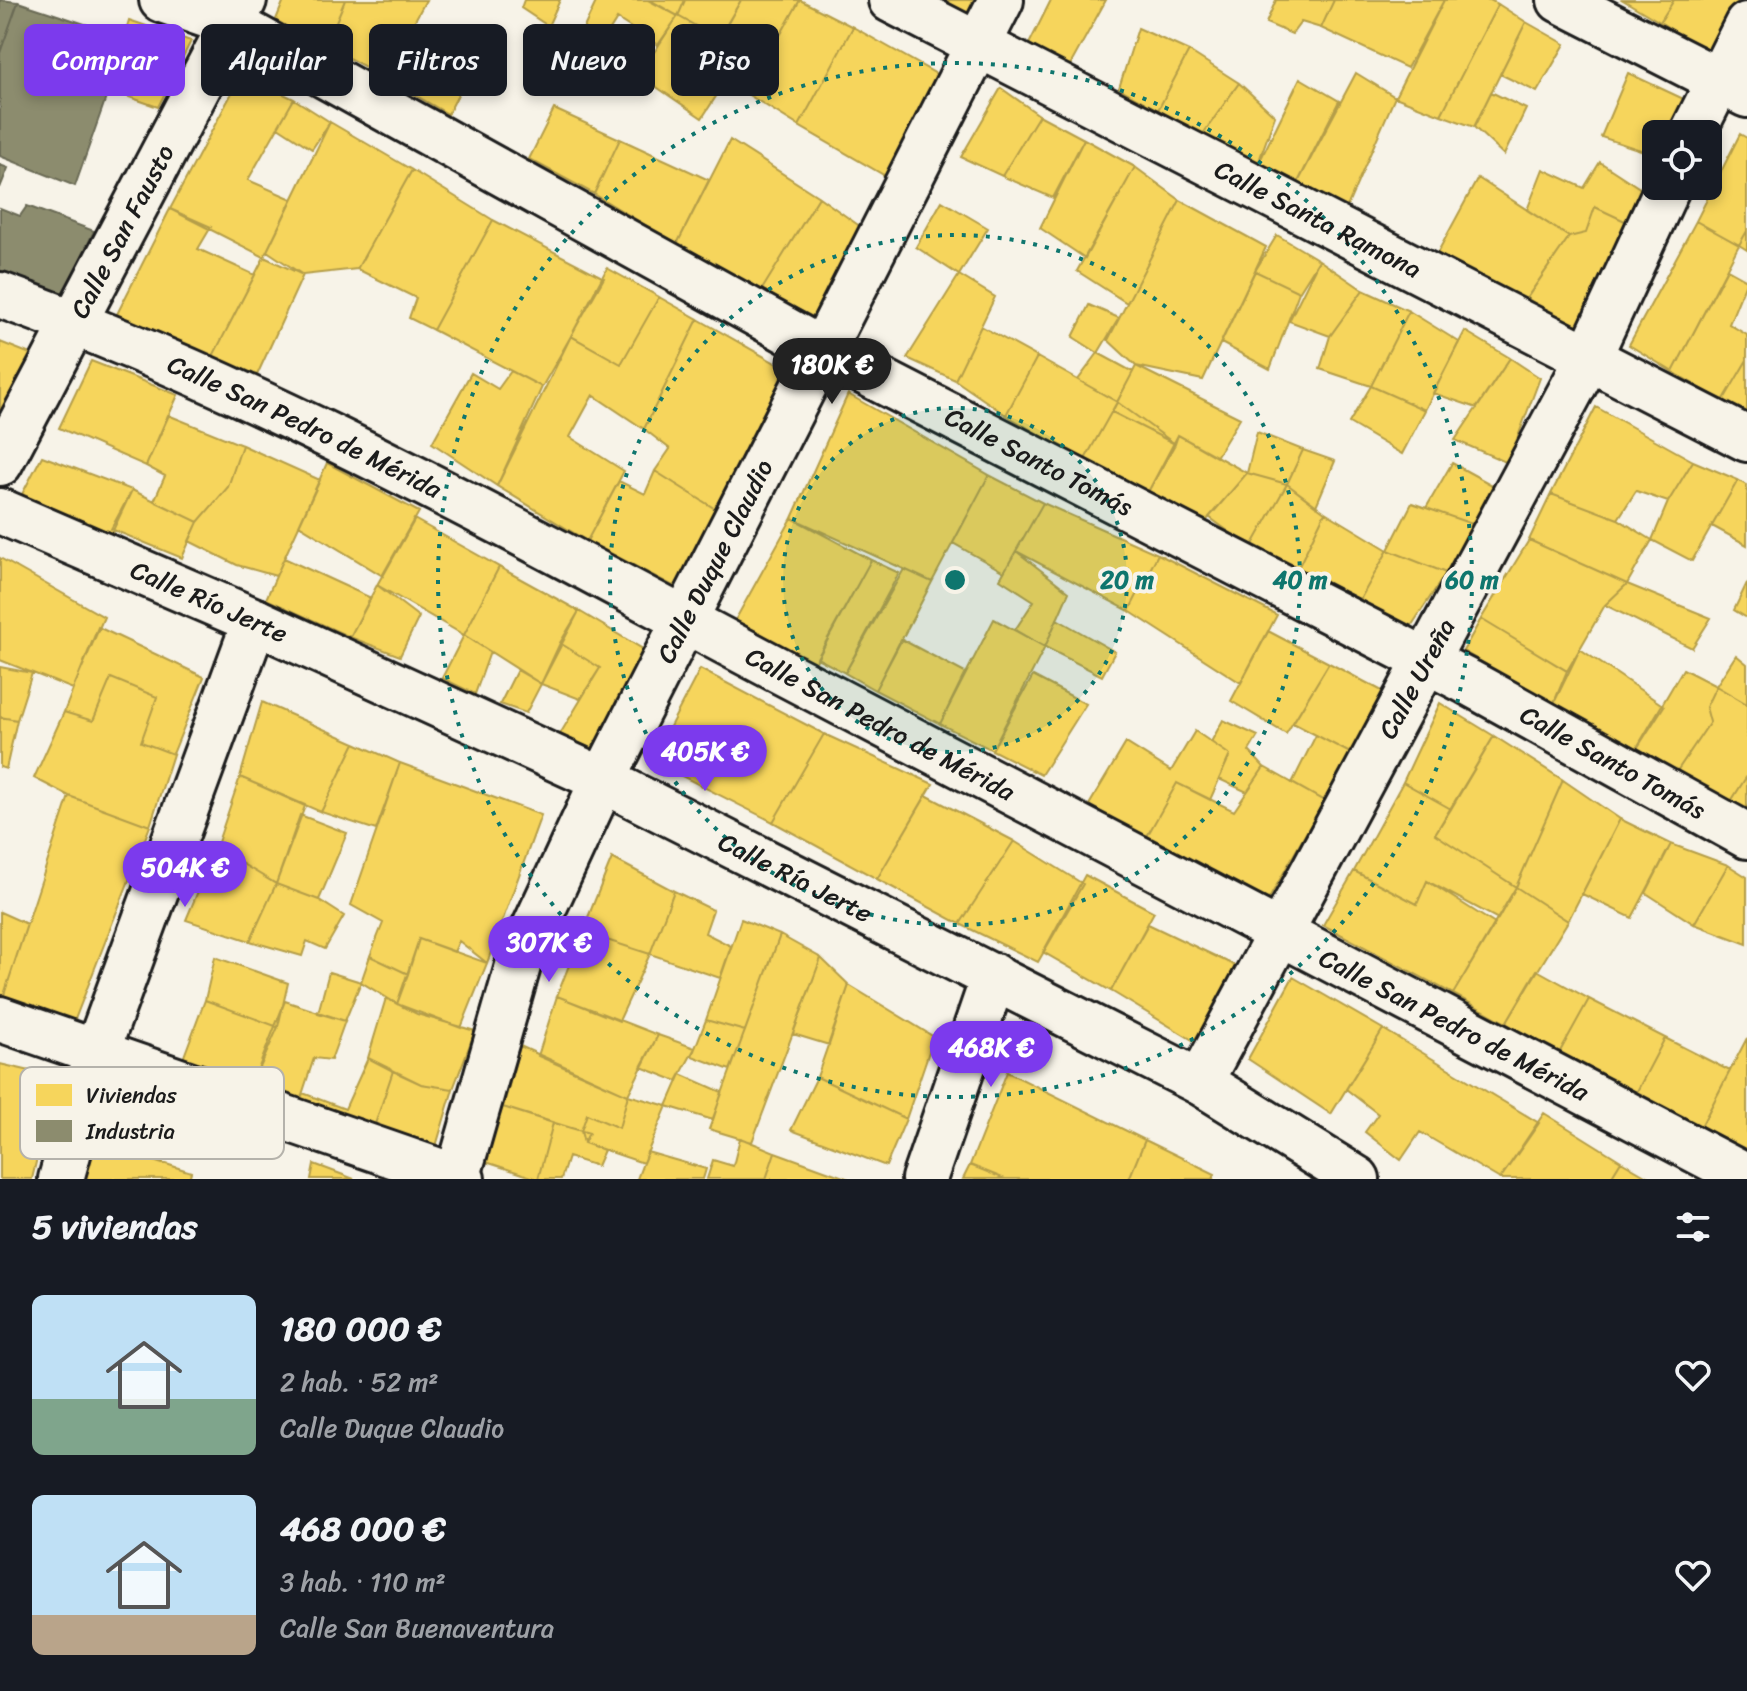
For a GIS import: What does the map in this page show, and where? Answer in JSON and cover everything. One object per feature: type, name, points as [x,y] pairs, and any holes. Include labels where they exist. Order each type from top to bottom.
[{"type":"street","name":"Calle Santo Tomás","points":[[162,0],[238,12],[822,350],[1426,661],[1747,836]]},
{"type":"street","name":"Calle Santa Ramona","points":[[891,0],[1747,439]]},
{"type":"street","name":"Calle Duque Claudio","points":[[459,1179],[520,959],[603,780],[1001,0]]},
{"type":"street","points":[[1560,0],[1732,88]]},
{"type":"street","name":"Calle San Fausto","points":[[0,463],[72,321],[238,12]]},
{"type":"street","points":[[1704,120],[1732,88],[1747,25]]},
{"type":"street","name":"Calle Ureña","points":[[1200,1082],[1588,359],[1662,200]]},
{"type":"street","name":"Calle San Pedro de Mérida","points":[[0,295],[72,321],[364,450],[1278,934],[1747,1177]]},
{"type":"street","name":"Calle Río Jerte","points":[[0,511],[255,621],[603,780],[1200,1082],[1357,1179]]},
{"type":"street","points":[[92,1067],[255,621]]},
{"type":"street","points":[[924,1179],[994,976]]},
{"type":"street","points":[[0,1019],[142,1067]]},
{"type":"street","points":[[284,1117],[459,1179]]},
{"type":"street","points":[[61,1179],[67,1159]]},
{"type":"building: Viviendas","points":[[284,0],[345,0],[335,24],[275,22]]},
{"type":"building: Viviendas","points":[[345,0],[426,0],[413,24],[369,24],[369,69],[353,60],[353,24],[335,24]]},
{"type":"building: Viviendas","points":[[524,0],[560,0],[549,24],[521,8]]},
{"type":"building: Viviendas","points":[[597,0],[650,0],[678,16],[658,45],[655,43],[655,24],[625,24],[617,19],[614,24],[586,24]]},
{"type":"building: Viviendas","points":[[648,0],[685,0],[678,16]]},
{"type":"building: Viviendas","points":[[685,0],[741,0],[727,24],[692,24],[678,16]]},
{"type":"building: Viviendas","points":[[741,0],[800,0],[779,37],[779,24],[727,24]]},
{"type":"building: Viviendas","points":[[800,0],[853,27],[799,126],[750,96],[779,96],[779,37]]},
{"type":"building: Viviendas","points":[[937,0],[976,0],[967,17]]},
{"type":"building: Viviendas","points":[[1051,0],[1106,0],[1068,69],[1028,46]]},
{"type":"building: Viviendas","points":[[1276,0],[1334,0],[1321,28],[1301,22],[1292,34],[1266,23]]},
{"type":"building: Viviendas","points":[[1334,0],[1444,0],[1407,68],[1321,28]]},
{"type":"building: Viviendas","points":[[1444,0],[1490,0],[1498,4],[1441,115],[1395,97]]},
{"type":"building: Viviendas","points":[[1623,0],[1674,0],[1660,22]]},
{"type":"building: Viviendas","points":[[1674,0],[1738,0],[1711,55],[1660,22]]},
{"type":"building: Viviendas","points":[[1498,4],[1526,22],[1474,127],[1441,115]]},
{"type":"building: Viviendas","points":[[678,16],[692,24],[673,24]]},
{"type":"building: Viviendas","points":[[1526,22],[1565,44],[1537,92],[1500,74]]},
{"type":"building: Viviendas","points":[[671,27],[671,96],[716,96],[702,118],[655,86],[655,51]]},
{"type":"building: Viviendas","points":[[853,27],[938,75],[889,178],[799,126]]},
{"type":"building: Viviendas","points":[[1138,28],[1189,51],[1158,110],[1119,88]]},
{"type":"building: Viviendas","points":[[185,39],[191,41],[185,53]]},
{"type":"building: Viviendas","points":[[1189,51],[1239,83],[1203,134],[1158,110]]},
{"type":"building: Viviendas","points":[[1356,73],[1395,97],[1344,214],[1294,190]]},
{"type":"building: Viviendas","points":[[1628,73],[1690,102],[1679,120],[1642,120],[1642,150],[1601,137]]},
{"type":"building: Viviendas","points":[[1300,78],[1339,101],[1294,190],[1256,169]]},
{"type":"building: Viviendas","points":[[1239,83],[1275,116],[1256,169],[1203,134]]},
{"type":"building: Viviendas","points":[[1001,88],[1039,115],[1002,176],[961,157]]},
{"type":"building: Viviendas","points":[[1491,92],[1526,109],[1504,155],[1474,127]]},
{"type":"building: Viviendas","points":[[126,96],[164,96],[158,107]]},
{"type":"building: Viviendas","points":[[230,96],[288,96],[294,99],[248,180],[292,199],[264,257],[170,209]]},
{"type":"building: Viviendas","points":[[417,96],[457,96],[448,114]]},
{"type":"building: Viviendas","points":[[294,99],[330,122],[312,149],[278,127]]},
{"type":"building: Viviendas","points":[[554,109],[620,139],[594,194],[529,159]]},
{"type":"building: Viviendas","points":[[1039,115],[1084,139],[1053,198],[1002,176]]},
{"type":"building: Viviendas","points":[[330,122],[412,170],[357,269],[303,275],[267,251]]},
{"type":"building: Viviendas","points":[[1740,134],[1747,138],[1747,231],[1739,245],[1696,221],[1707,200],[1722,200],[1722,170]]},
{"type":"building: Viviendas","points":[[620,139],[709,180],[677,244],[594,194]]},
{"type":"building: Viviendas","points":[[1084,139],[1135,167],[1085,258],[1040,228]]},
{"type":"building: Viviendas","points":[[730,140],[819,197],[761,291],[677,244]]},
{"type":"building: Viviendas","points":[[1600,162],[1641,189],[1627,222],[1595,207],[1586,233],[1569,237],[1527,210],[1543,169],[1584,188]]},
{"type":"building: Viviendas","points":[[1135,167],[1180,200],[1127,303],[1077,271]]},
{"type":"building: Viviendas","points":[[412,170],[493,220],[433,330],[409,318],[416,298],[357,269]]},
{"type":"building: Viviendas","points":[[1478,178],[1569,237],[1521,306],[1434,259]]},
{"type":"building: Viviendas","points":[[819,197],[868,232],[821,321],[761,291]]},
{"type":"building: Viviendas","points":[[1180,200],[1266,247],[1203,380],[1136,366],[1108,340]]},
{"type":"building: Viviendas","points":[[942,201],[988,228],[959,275],[916,247]]},
{"type":"building: Viviendas","points":[[1595,207],[1627,222],[1575,332],[1527,298],[1569,237],[1586,233]]},
{"type":"building: Viviendas","points":[[170,209],[211,227],[198,249],[255,275],[210,362],[114,320]]},
{"type":"building: Viviendas","points":[[493,220],[604,278],[542,387],[433,330]]},
{"type":"building: Viviendas","points":[[1696,221],[1739,245],[1673,372],[1629,345]]},
{"type":"building: Viviendas","points":[[1747,231],[1747,250],[1739,245]]},
{"type":"building: Viviendas","points":[[1277,235],[1319,260],[1299,292],[1255,271]]},
{"type":"building: Viviendas","points":[[264,257],[303,275],[252,386],[210,362]]},
{"type":"building: Viviendas","points":[[1319,260],[1363,290],[1330,336],[1289,321]]},
{"type":"building: Viviendas","points":[[607,268],[659,297],[621,364],[571,336]]},
{"type":"building: Viviendas","points":[[1727,269],[1747,280],[1729,324],[1747,335],[1747,360],[1723,401],[1673,372]]},
{"type":"building: Viviendas","points":[[1255,271],[1299,292],[1270,369],[1221,343]]},
{"type":"building: Viviendas","points":[[959,275],[995,297],[955,380],[907,358]]},
{"type":"building: Viviendas","points":[[1363,290],[1409,311],[1371,386],[1320,369],[1330,336]]},
{"type":"building: Viviendas","points":[[659,297],[698,319],[644,429],[593,395],[570,437],[624,471],[587,541],[497,486],[571,336],[621,364]]},
{"type":"building: Viviendas","points":[[1089,305],[1119,318],[1098,353],[1073,337]]},
{"type":"building: Viviendas","points":[[1409,311],[1459,342],[1425,410],[1371,386]]},
{"type":"building: Viviendas","points":[[698,319],[791,372],[717,510],[655,471],[670,449],[644,429]]},
{"type":"building: Viviendas","points":[[981,326],[1037,357],[1006,415],[955,380]]},
{"type":"building: Viviendas","points":[[1465,331],[1510,358],[1477,408],[1433,393]]},
{"type":"building: Viviendas","points":[[0,342],[33,355],[0,420]]},
{"type":"building: Viviendas","points":[[1098,353],[1133,372],[1117,402],[1078,380]]},
{"type":"building: Viviendas","points":[[1037,357],[1117,402],[1084,461],[1006,415]]},
{"type":"building: Viviendas","points":[[1510,358],[1540,378],[1508,463],[1455,440]]},
{"type":"building: Viviendas","points":[[1747,360],[1747,412],[1723,401]]},
{"type":"building: Viviendas","points":[[91,361],[178,395],[146,466],[59,428]]},
{"type":"building: Viviendas","points":[[1136,366],[1240,418],[1216,457],[1178,435],[1175,444],[1112,412]]},
{"type":"building: Viviendas","points":[[511,371],[542,387],[497,486],[432,443],[471,373],[498,389]]},
{"type":"building: Viviendas","points":[[1371,386],[1425,410],[1402,454],[1349,423]]},
{"type":"building: Viviendas","points":[[848,394],[989,475],[932,582],[792,518]]},
{"type":"building: Viviendas","points":[[1117,402],[1175,444],[1148,492],[1084,461]]},
{"type":"building: Viviendas","points":[[1596,407],[1693,461],[1668,502],[1636,491],[1618,519],[1551,494]]},
{"type":"building: Viviendas","points":[[168,415],[242,445],[228,487],[198,522],[154,501],[165,476],[146,466]]},
{"type":"building: Viviendas","points":[[1257,432],[1303,450],[1287,484],[1247,473]]},
{"type":"building: Viviendas","points":[[1178,435],[1247,473],[1201,527],[1148,492]]},
{"type":"building: Viviendas","points":[[242,445],[320,480],[276,576],[237,565],[189,541],[198,522],[228,487]]},
{"type":"building: Viviendas","points":[[1303,450],[1335,461],[1316,506],[1287,484]]},
{"type":"building: Viviendas","points":[[42,456],[132,490],[109,539],[20,498]]},
{"type":"building: Viviendas","points":[[1693,461],[1738,480],[1692,561],[1652,540],[1668,502]]},
{"type":"building: Viviendas","points":[[327,463],[419,512],[383,576],[299,525]]},
{"type":"building: Viviendas","points":[[1452,463],[1494,486],[1475,525],[1426,508]]},
{"type":"building: Viviendas","points":[[655,471],[717,510],[677,588],[587,541],[619,481],[645,494]]},
{"type":"building: Viviendas","points":[[1247,473],[1287,484],[1251,548],[1209,517]]},
{"type":"building: Viviendas","points":[[989,475],[1043,503],[1004,572],[953,543]]},
{"type":"building: Viviendas","points":[[1738,480],[1747,485],[1747,545],[1712,526]]},
{"type":"building: Viviendas","points":[[1287,484],[1325,512],[1296,572],[1251,548]]},
{"type":"building: Viviendas","points":[[132,490],[198,522],[182,558],[111,529]]},
{"type":"building: Viviendas","points":[[1551,494],[1618,519],[1652,540],[1627,584],[1529,540]]},
{"type":"building: Viviendas","points":[[1043,503],[1158,554],[1129,611],[1016,551]]},
{"type":"building: Viviendas","points":[[1412,503],[1475,525],[1446,573],[1388,550]]},
{"type":"building: Viviendas","points":[[1325,512],[1388,550],[1357,605],[1296,572]]},
{"type":"building: Viviendas","points":[[792,518],[871,560],[812,669],[733,624]]},
{"type":"building: Viviendas","points":[[414,519],[499,567],[464,635],[377,585]]},
{"type":"building: Viviendas","points":[[1529,540],[1627,584],[1605,605],[1567,671],[1481,619]]},
{"type":"building: Viviendas","points":[[1388,550],[1446,573],[1408,631],[1357,605]]},
{"type":"building: Viviendas","points":[[1016,551],[1069,592],[1045,647],[1015,630],[1034,601],[1000,579]]},
{"type":"building: Viviendas","points":[[1158,554],[1277,615],[1241,683],[1129,611]]},
{"type":"building: Viviendas","points":[[0,558],[104,617],[73,689],[0,660]]},
{"type":"building: Viviendas","points":[[284,558],[371,598],[350,637],[266,599]]},
{"type":"building: Viviendas","points":[[871,560],[899,573],[845,673],[817,658]]},
{"type":"building: Viviendas","points":[[499,567],[579,611],[541,684],[464,635]]},
{"type":"building: Viviendas","points":[[904,569],[932,582],[875,690],[845,673]]},
{"type":"building: Viviendas","points":[[1747,583],[1747,618],[1734,610]]},
{"type":"building: Viviendas","points":[[1627,584],[1711,618],[1692,648],[1605,605]]},
{"type":"building: Viviendas","points":[[377,585],[419,617],[400,656],[350,637]]},
{"type":"building: Viviendas","points":[[579,611],[646,651],[597,751],[560,734],[600,668],[560,643]]},
{"type":"building: Viviendas","points":[[994,619],[1045,647],[992,750],[940,724]]},
{"type":"building: Viviendas","points":[[1057,619],[1115,652],[1102,676],[1045,647]]},
{"type":"building: Viviendas","points":[[1481,619],[1567,671],[1553,705],[1463,651]]},
{"type":"building: Viviendas","points":[[98,627],[204,677],[173,754],[141,742],[157,697],[111,678],[93,721],[64,712]]},
{"type":"building: Viviendas","points":[[1268,631],[1329,663],[1286,734],[1231,701]]},
{"type":"building: Viviendas","points":[[464,635],[490,652],[475,694],[442,678]]},
{"type":"building: Viviendas","points":[[901,639],[965,673],[940,724],[875,690]]},
{"type":"building: Viviendas","points":[[560,643],[600,668],[580,699],[541,684]]},
{"type":"building: Viviendas","points":[[1580,649],[1664,706],[1632,756],[1553,705]]},
{"type":"building: Viviendas","points":[[1736,655],[1747,664],[1747,704],[1716,686]]},
{"type":"building: Viviendas","points":[[1329,663],[1386,693],[1354,755],[1293,723]]},
{"type":"building: Viviendas","points":[[0,667],[32,673],[17,720],[0,717]]},
{"type":"building: Viviendas","points":[[700,669],[824,734],[773,822],[652,761]]},
{"type":"building: Viviendas","points":[[1683,669],[1716,686],[1706,707],[1710,722],[1671,780],[1632,756]]},
{"type":"building: Viviendas","points":[[517,670],[541,684],[526,713],[500,704]]},
{"type":"building: Viviendas","points":[[1033,676],[1086,704],[1041,775],[992,750]]},
{"type":"building: Viviendas","points":[[111,678],[157,697],[141,742],[173,754],[150,826],[69,796],[34,778],[64,712],[93,721]]},
{"type":"building: Viviendas","points":[[1716,686],[1747,704],[1747,776],[1728,806],[1671,780],[1710,722],[1706,707]]},
{"type":"building: Viviendas","points":[[262,702],[355,743],[321,812],[240,777]]},
{"type":"building: Viviendas","points":[[1440,703],[1494,736],[1451,809],[1403,782]]},
{"type":"building: Viviendas","points":[[0,717],[17,720],[6,769],[0,767]]},
{"type":"building: Viviendas","points":[[1223,720],[1258,736],[1249,751],[1264,767],[1247,792],[1219,779],[1230,755],[1211,742]]},
{"type":"building: Viviendas","points":[[1195,731],[1230,755],[1210,800],[1177,783],[1146,838],[1089,805],[1126,743],[1171,771]]},
{"type":"building: Viviendas","points":[[824,734],[933,784],[877,879],[773,822]]},
{"type":"building: Viviendas","points":[[1316,735],[1354,755],[1324,801],[1292,783]]},
{"type":"building: Viviendas","points":[[1494,736],[1563,780],[1516,887],[1435,834]]},
{"type":"building: Viviendas","points":[[355,743],[400,763],[376,830],[321,812]]},
{"type":"building: Viviendas","points":[[400,763],[541,815],[487,963],[459,941],[454,952],[419,939],[408,974],[370,956],[383,923],[351,905]]},
{"type":"building: Viviendas","points":[[1264,767],[1324,801],[1265,906],[1146,838],[1177,783],[1234,811]]},
{"type":"building: Viviendas","points":[[1747,776],[1747,818],[1728,806]]},
{"type":"building: Viviendas","points":[[240,777],[305,806],[276,884],[216,848]]},
{"type":"building: Viviendas","points":[[1563,780],[1620,819],[1568,921],[1516,887]]},
{"type":"building: Viviendas","points":[[1403,782],[1451,809],[1435,834],[1516,887],[1498,919],[1427,881],[1417,904],[1354,871]]},
{"type":"building: Viviendas","points":[[926,795],[1014,841],[960,924],[877,879]]},
{"type":"building: Viviendas","points":[[69,796],[150,826],[72,1027],[1,1004]]},
{"type":"building: Viviendas","points":[[300,815],[347,833],[319,900],[276,884]]},
{"type":"building: Viviendas","points":[[1620,819],[1671,844],[1632,918],[1582,894]]},
{"type":"building: Viviendas","points":[[1014,841],[1083,884],[1038,962],[960,924]]},
{"type":"building: Viviendas","points":[[1671,844],[1728,865],[1694,924],[1646,893]]},
{"type":"building: Viviendas","points":[[216,848],[276,884],[250,941],[186,920]]},
{"type":"building: Viviendas","points":[[612,858],[674,891],[650,954],[582,932]]},
{"type":"building: Viviendas","points":[[1728,865],[1747,877],[1747,944],[1694,924]]},
{"type":"building: Viviendas","points":[[1354,871],[1417,904],[1427,881],[1495,924],[1453,994],[1323,925]]},
{"type":"building: Viviendas","points":[[1085,875],[1154,912],[1111,991],[1043,952]]},
{"type":"building: Viviendas","points":[[276,884],[319,900],[344,916],[325,949],[307,941],[302,956],[250,941]]},
{"type":"building: Viviendas","points":[[1516,887],[1568,921],[1506,1023],[1453,994]]},
{"type":"building: Viviendas","points":[[674,891],[713,910],[705,933],[731,946],[720,978],[650,954]]},
{"type":"building: Viviendas","points":[[0,912],[27,924],[1,1004],[0,1004]]},
{"type":"building: Viviendas","points":[[741,919],[780,935],[745,1031],[706,1020]]},
{"type":"building: Viviendas","points":[[1148,924],[1240,968],[1194,1041],[1111,991]]},
{"type":"building: Viviendas","points":[[582,932],[650,954],[619,1021],[557,996]]},
{"type":"building: Viviendas","points":[[780,935],[821,958],[752,1142],[709,1129]]},
{"type":"building: Viviendas","points":[[419,939],[487,963],[461,1028],[397,1004]]},
{"type":"building: Viviendas","points":[[370,956],[408,974],[397,1004],[361,982]]},
{"type":"building: Viviendas","points":[[215,957],[288,983],[278,1027],[205,1000]]},
{"type":"building: Viviendas","points":[[821,958],[849,985],[829,1045],[793,1034]]},
{"type":"building: Viviendas","points":[[1537,970],[1589,999],[1558,1055],[1506,1023]]},
{"type":"building: Viviendas","points":[[329,972],[361,982],[345,1021],[318,1013]]},
{"type":"building: Viviendas","points":[[1293,977],[1383,1029],[1331,1114],[1248,1059]]},
{"type":"building: Viviendas","points":[[849,985],[934,1037],[906,1119],[817,1077]]},
{"type":"building: Viviendas","points":[[557,996],[658,1035],[628,1095],[538,1056]]},
{"type":"building: Viviendas","points":[[386,998],[417,1014],[475,1031],[453,1089],[421,1084],[368,1058]]},
{"type":"building: Viviendas","points":[[1589,999],[1665,1038],[1634,1097],[1558,1055]]},
{"type":"building: Viviendas","points":[[205,1000],[278,1027],[260,1067],[180,1067]]},
{"type":"building: Viviendas","points":[[285,1001],[345,1021],[331,1060],[314,1058],[298,1107],[284,1102],[284,1067],[259,1067]]},
{"type":"building: Viviendas","points":[[706,1020],[745,1031],[730,1070],[692,1056]]},
{"type":"building: Viviendas","points":[[1383,1029],[1539,1123],[1500,1179],[1420,1132],[1401,1160],[1365,1132],[1378,1114],[1346,1089]]},
{"type":"building: Viviendas","points":[[658,1035],[695,1048],[677,1081],[641,1067]]},
{"type":"building: Viviendas","points":[[1665,1038],[1730,1071],[1697,1134],[1634,1097]]},
{"type":"building: Viviendas","points":[[1747,1038],[1747,1153],[1697,1134]]},
{"type":"building: Viviendas","points":[[520,1046],[628,1095],[619,1128],[587,1114],[581,1131],[503,1107]]},
{"type":"building: Viviendas","points":[[368,1058],[393,1071],[372,1133],[298,1107],[303,1093],[345,1109]]},
{"type":"building: Viviendas","points":[[0,1064],[20,1069],[20,1159],[37,1159],[32,1179],[0,1179]]},
{"type":"building: Viviendas","points":[[393,1071],[421,1084],[453,1089],[434,1153],[372,1133]]},
{"type":"building: Viviendas","points":[[1007,1072],[1145,1140],[1129,1179],[1005,1179],[970,1165]]},
{"type":"building: Viviendas","points":[[681,1074],[722,1092],[713,1120],[667,1106]]},
{"type":"building: Viviendas","points":[[817,1077],[906,1119],[886,1166],[791,1130]]},
{"type":"building: Viviendas","points":[[628,1095],[667,1106],[643,1163],[584,1143],[581,1131],[587,1114],[619,1128]]},
{"type":"building: Viviendas","points":[[503,1107],[553,1123],[538,1179],[483,1161]]},
{"type":"building: Viviendas","points":[[1544,1113],[1621,1161],[1610,1179],[1500,1179]]},
{"type":"building: Viviendas","points":[[553,1123],[589,1133],[584,1143],[604,1150],[597,1166],[568,1157],[561,1179],[538,1179]]},
{"type":"building: Viviendas","points":[[740,1138],[775,1152],[766,1179],[707,1179],[713,1160],[733,1166]]},
{"type":"building: Viviendas","points":[[1145,1140],[1215,1174],[1213,1179],[1129,1179]]},
{"type":"building: Viviendas","points":[[647,1152],[706,1169],[703,1179],[637,1179]]},
{"type":"building: Viviendas","points":[[775,1152],[849,1179],[766,1179]]},
{"type":"building: Viviendas","points":[[90,1159],[150,1159],[191,1172],[189,1179],[85,1179]]},
{"type":"building: Viviendas","points":[[147,1159],[163,1159],[162,1164]]},
{"type":"building: Viviendas","points":[[1621,1161],[1652,1179],[1610,1179]]},
{"type":"building: Viviendas","points":[[314,1164],[354,1179],[311,1179]]},
{"type":"building: Viviendas","points":[[970,1165],[1005,1179],[963,1179]]},
{"type":"building: Industria","points":[[0,0],[18,2],[0,53]]},
{"type":"building: Industria","points":[[18,2],[85,24],[24,24],[24,96],[107,96],[75,186],[0,156],[0,53]]},
{"type":"building: Industria","points":[[0,165],[8,168],[0,188]]},
{"type":"building: Industria","points":[[27,206],[94,231],[61,299],[0,278],[0,208],[20,216]]}]
